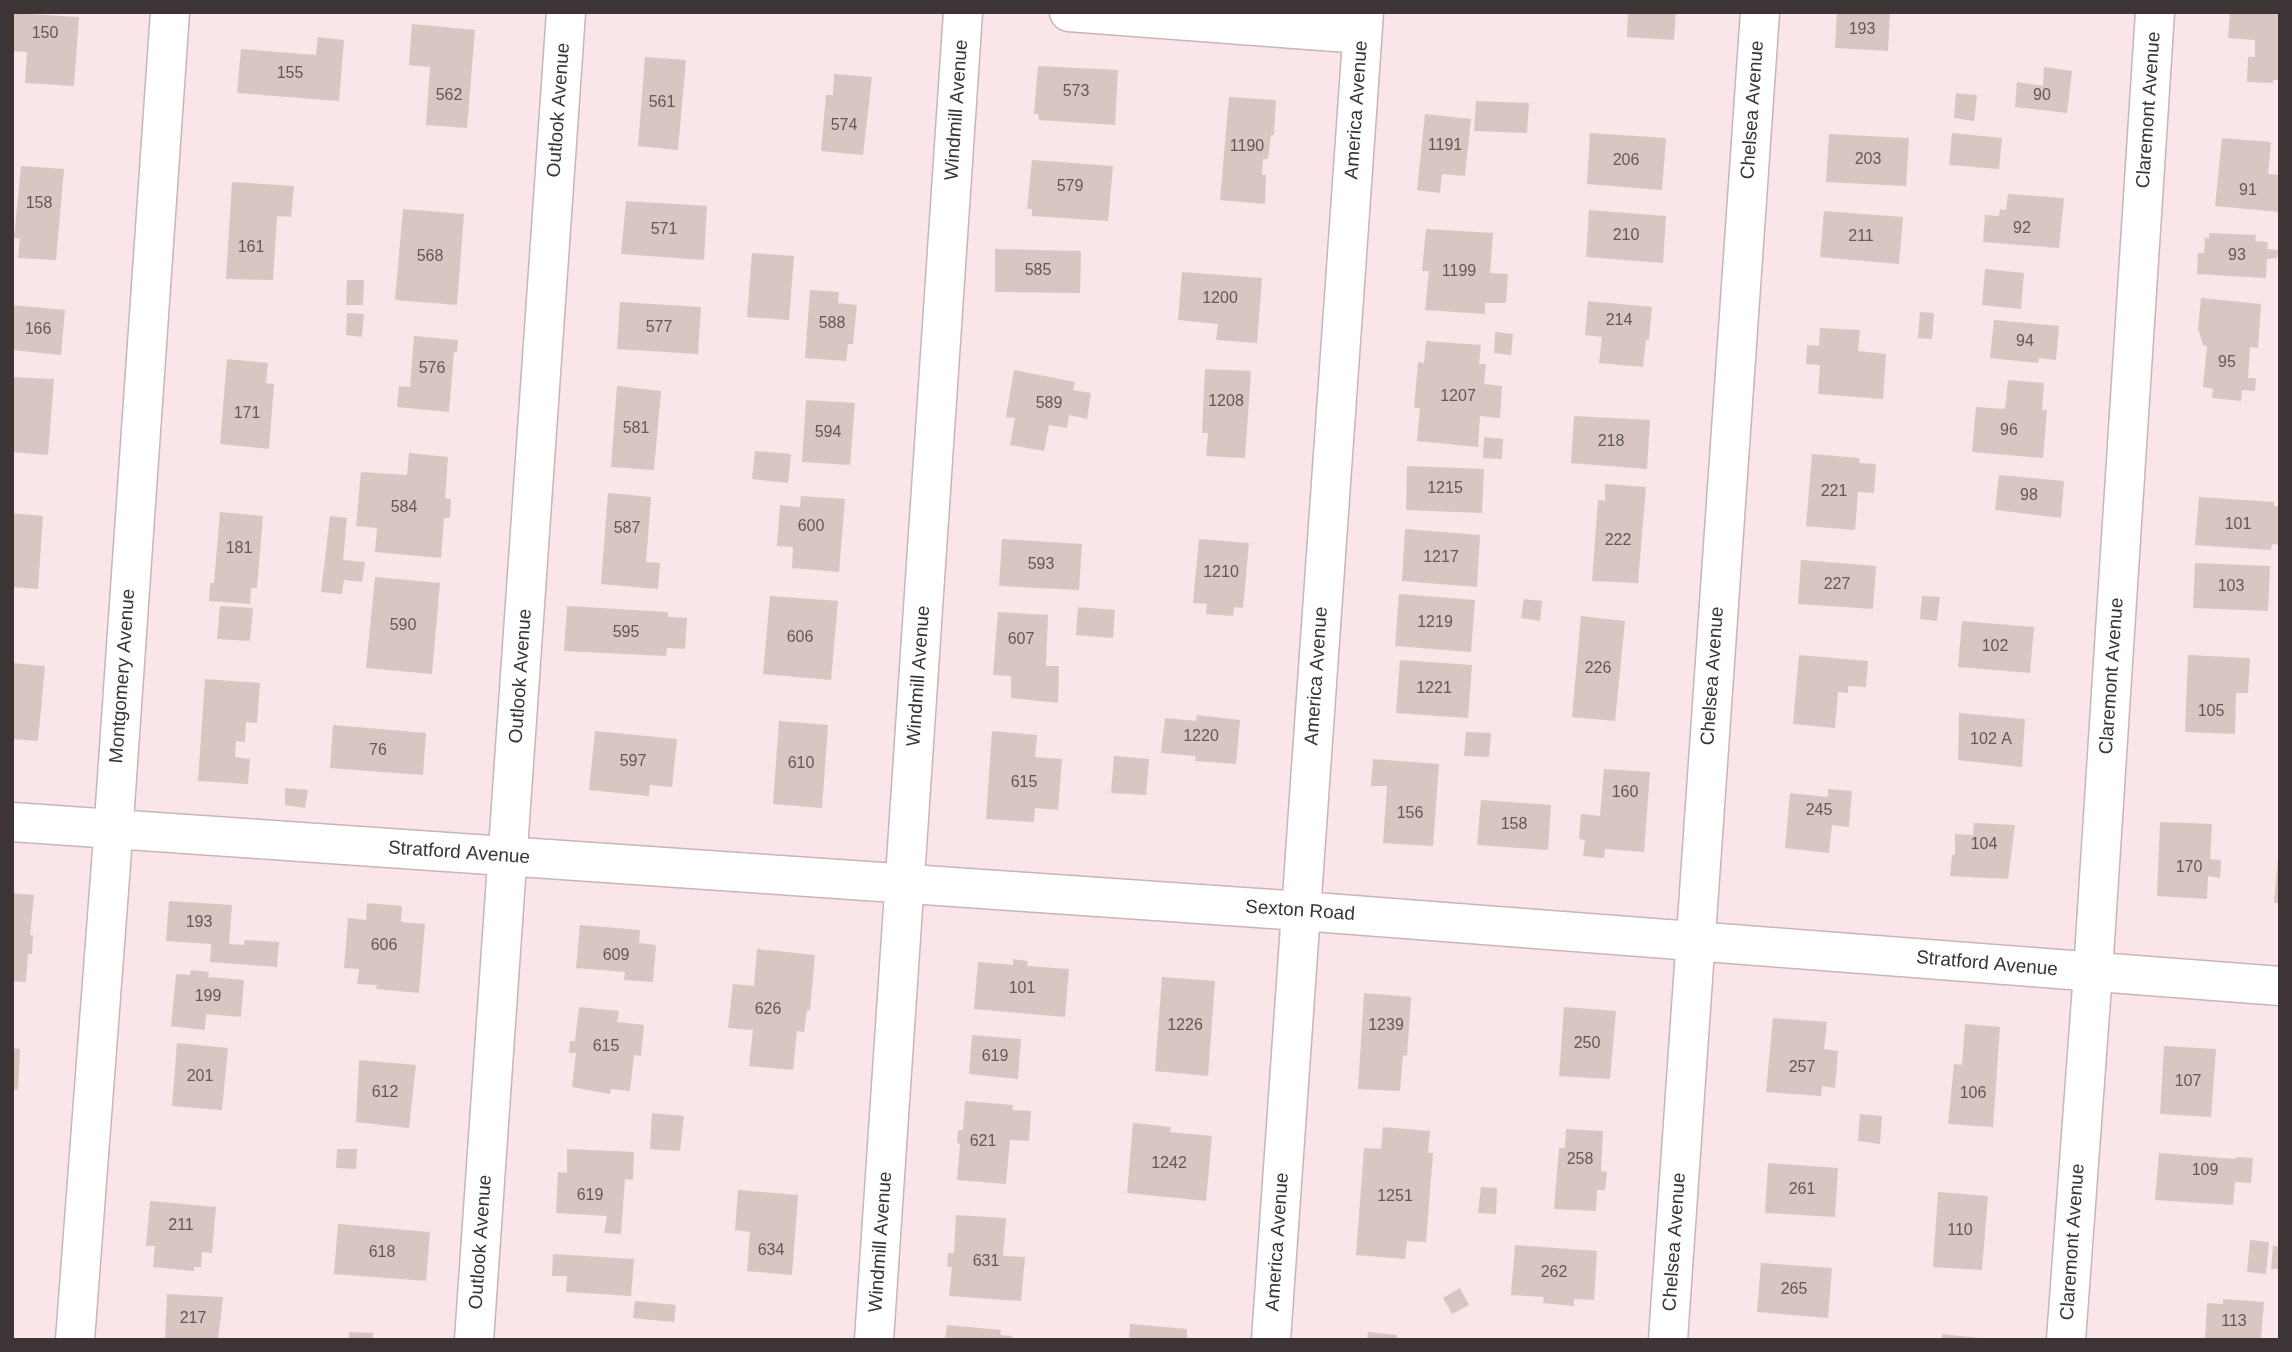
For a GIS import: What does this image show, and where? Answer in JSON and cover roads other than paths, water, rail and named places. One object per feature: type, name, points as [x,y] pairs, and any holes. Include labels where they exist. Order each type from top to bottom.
[{"type":"street","name":"Montgomery Avenue","points":[[75,1340],[114,828],[170,12]]},
{"type":"street","name":"Outlook Avenue","points":[[474,1340],[566,12]]},
{"type":"street","name":"Windmill Avenue","points":[[874,1340],[963,12]]},
{"type":"street","points":[[1069,12],[1363,23]]},
{"type":"street","name":"Chelsea Avenue","points":[[1668,1340],[1759,12]]},
{"type":"street","name":"Claremont Avenue","points":[[2066,1340],[2093,972],[2155,12]]},
{"type":"street","name":"America Avenue","points":[[1271,1340],[1363,23]]},
{"type":"street","name":"Stratford Avenue","points":[[12,821],[905,885]]},
{"type":"street","name":"Sexton Road","points":[[905,885],[1695,940]]},
{"type":"street","name":"Stratford Avenue","points":[[1695,940],[2280,985]]}]
